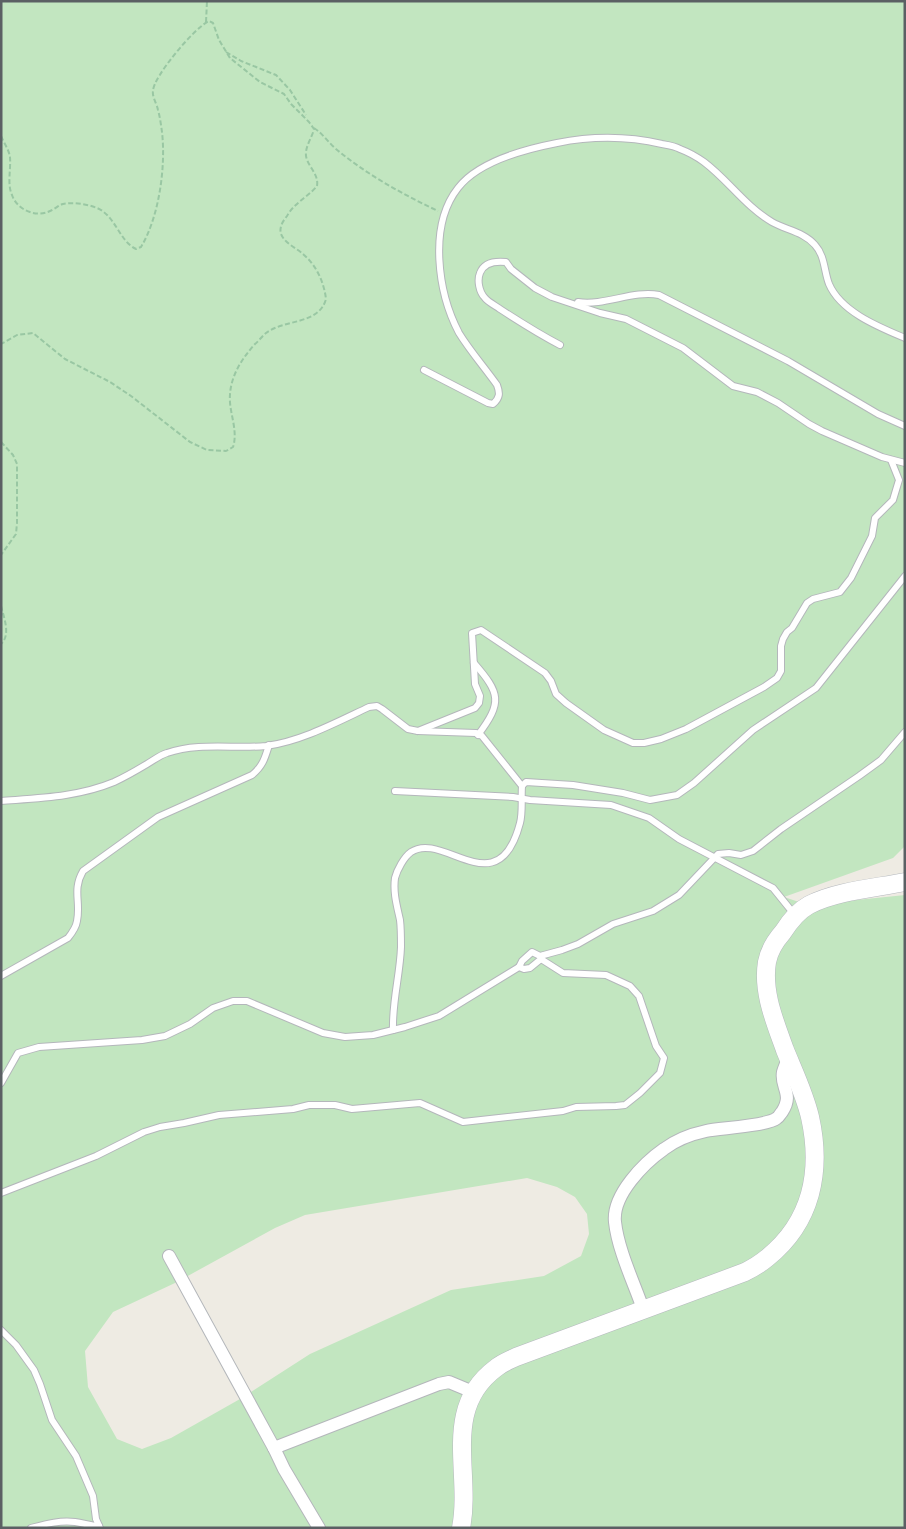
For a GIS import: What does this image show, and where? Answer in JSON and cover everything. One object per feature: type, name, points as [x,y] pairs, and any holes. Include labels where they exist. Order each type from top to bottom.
[{"type":"street","points":[[461,1528],[464,1513],[462,1422],[473,1392],[485,1377],[497,1367],[516,1357],[745,1272],[767,1258],[784,1242],[797,1224],[812,1189],[815,1155],[810,1117],[772,1013],[766,982],[767,960],[776,940],[795,916],[808,905],[830,897],[905,882]]},
{"type":"street","points":[[643,1309],[622,1248],[615,1221],[618,1202],[627,1186],[645,1165],[665,1148],[689,1136],[707,1131],[762,1123],[778,1118],[786,1106],[787,1093],[783,1074],[788,1058]]},
{"type":"street","points":[[169,1256],[318,1528]]},
{"type":"street","points":[[274,1448],[439,1384],[449,1382],[473,1392]]},
{"type":"lane","points":[[424,370],[493,404],[500,392],[460,333],[445,301],[439,262],[441,232],[444,214],[458,187],[476,171],[532,148],[569,140],[607,137],[638,138],[678,147],[704,161],[750,206],[772,222],[806,236],[817,246],[824,260],[829,284],[842,302],[879,327],[905,338]]},
{"type":"lane","points":[[560,345],[535,332],[484,298],[478,278],[481,269],[488,264],[506,262],[511,269],[535,288],[552,297],[626,319],[683,348],[733,386],[757,392],[822,431],[882,457],[905,463]]},
{"type":"lane","points":[[574,304],[576,302],[588,304],[650,294],[659,295],[788,361],[878,414],[905,426]]},
{"type":"lane","points":[[418,731],[475,708],[479,703],[480,696],[475,684],[472,633],[481,630],[545,673],[551,681],[556,694],[566,703],[604,730],[633,743],[661,739],[694,725],[747,698],[777,678],[781,671],[783,639],[807,603],[813,599],[840,592],[850,578],[872,536],[875,518],[893,500],[899,480],[891,460]]},
{"type":"lane","points":[[522,786],[526,782],[573,785],[623,793],[650,800],[677,795],[694,783],[753,730],[816,688],[905,576]]},
{"type":"lane","points":[[474,663],[486,677],[497,698],[493,713],[478,735]]},
{"type":"lane","points":[[1,801],[62,796],[98,787],[139,769],[166,753],[177,750],[194,747],[283,743],[318,730],[369,707],[377,706],[408,729],[468,732],[482,736],[522,786],[520,823],[515,837],[506,852],[495,862],[481,864],[432,849],[421,848],[410,853],[401,865],[396,877],[394,897],[400,922],[401,946],[392,1030]]},
{"type":"lane","points":[[519,967],[524,970],[541,958],[578,944],[613,924],[653,911],[679,895],[718,854],[742,855],[753,851],[781,829],[881,760],[905,732]]},
{"type":"lane","points":[[1,976],[68,938],[75,928],[78,919],[78,880],[83,870],[158,817],[252,775],[265,760],[269,745]]},
{"type":"lane","points":[[395,791],[611,805],[649,818],[679,838],[773,888],[795,916]]},
{"type":"lane","points":[[1,1083],[18,1053],[39,1047],[142,1040],[165,1036],[190,1024],[213,1008],[233,1001],[247,1001],[323,1033],[345,1037],[373,1035],[439,1016],[519,967],[528,954],[537,953],[541,958],[562,972],[606,975],[630,986],[639,996],[656,1046],[664,1058],[660,1073],[625,1105],[576,1107],[564,1111],[463,1122],[420,1103],[352,1110],[335,1105],[309,1105],[293,1109],[219,1115],[144,1132],[101,1154],[1,1193]]},
{"type":"lane","points":[[1,1330],[16,1345],[34,1370],[52,1420],[76,1456],[93,1496],[99,1527],[75,1522],[57,1521],[32,1528]]},
{"type":"path","points":[[206,22],[207,1]]},
{"type":"path","points":[[1,136],[10,156],[12,197],[22,209],[30,213],[40,213],[48,212],[63,204],[83,204],[100,209],[115,224],[130,246],[136,249],[141,247],[155,214],[162,173],[162,135],[158,108],[153,92],[157,80],[183,44],[206,22],[213,23],[224,51],[239,66],[260,82],[284,94],[310,122]]},
{"type":"path","points":[[224,51],[241,61],[276,75],[290,90],[313,128],[336,149],[375,176],[444,214]]},
{"type":"path","points":[[1,344],[17,335],[33,333],[65,359],[110,382],[131,396],[190,442],[207,450],[226,452],[232,448],[235,440],[229,396],[231,384],[242,361],[266,333],[294,321],[308,318],[320,310],[326,299],[322,280],[314,267],[303,254],[287,242],[281,233],[281,226],[291,209],[317,186],[318,181],[307,161],[306,154],[313,128]]},
{"type":"path","points":[[1,442],[13,455],[17,464],[16,534],[1,556]]},
{"type":"path","points":[[1,606],[6,626],[5,641],[1,644]]},
{"type":"green space","points":[[1,1],[905,1],[905,846],[893,858],[784,897],[808,905],[905,895],[905,1528],[1,1528]],"holes":[[[527,1178],[557,1187],[575,1197],[587,1214],[589,1234],[581,1256],[544,1276],[451,1290],[310,1354],[240,1399],[171,1438],[142,1449],[117,1439],[88,1387],[85,1351],[113,1312],[175,1283],[275,1228],[305,1215]]]}]
